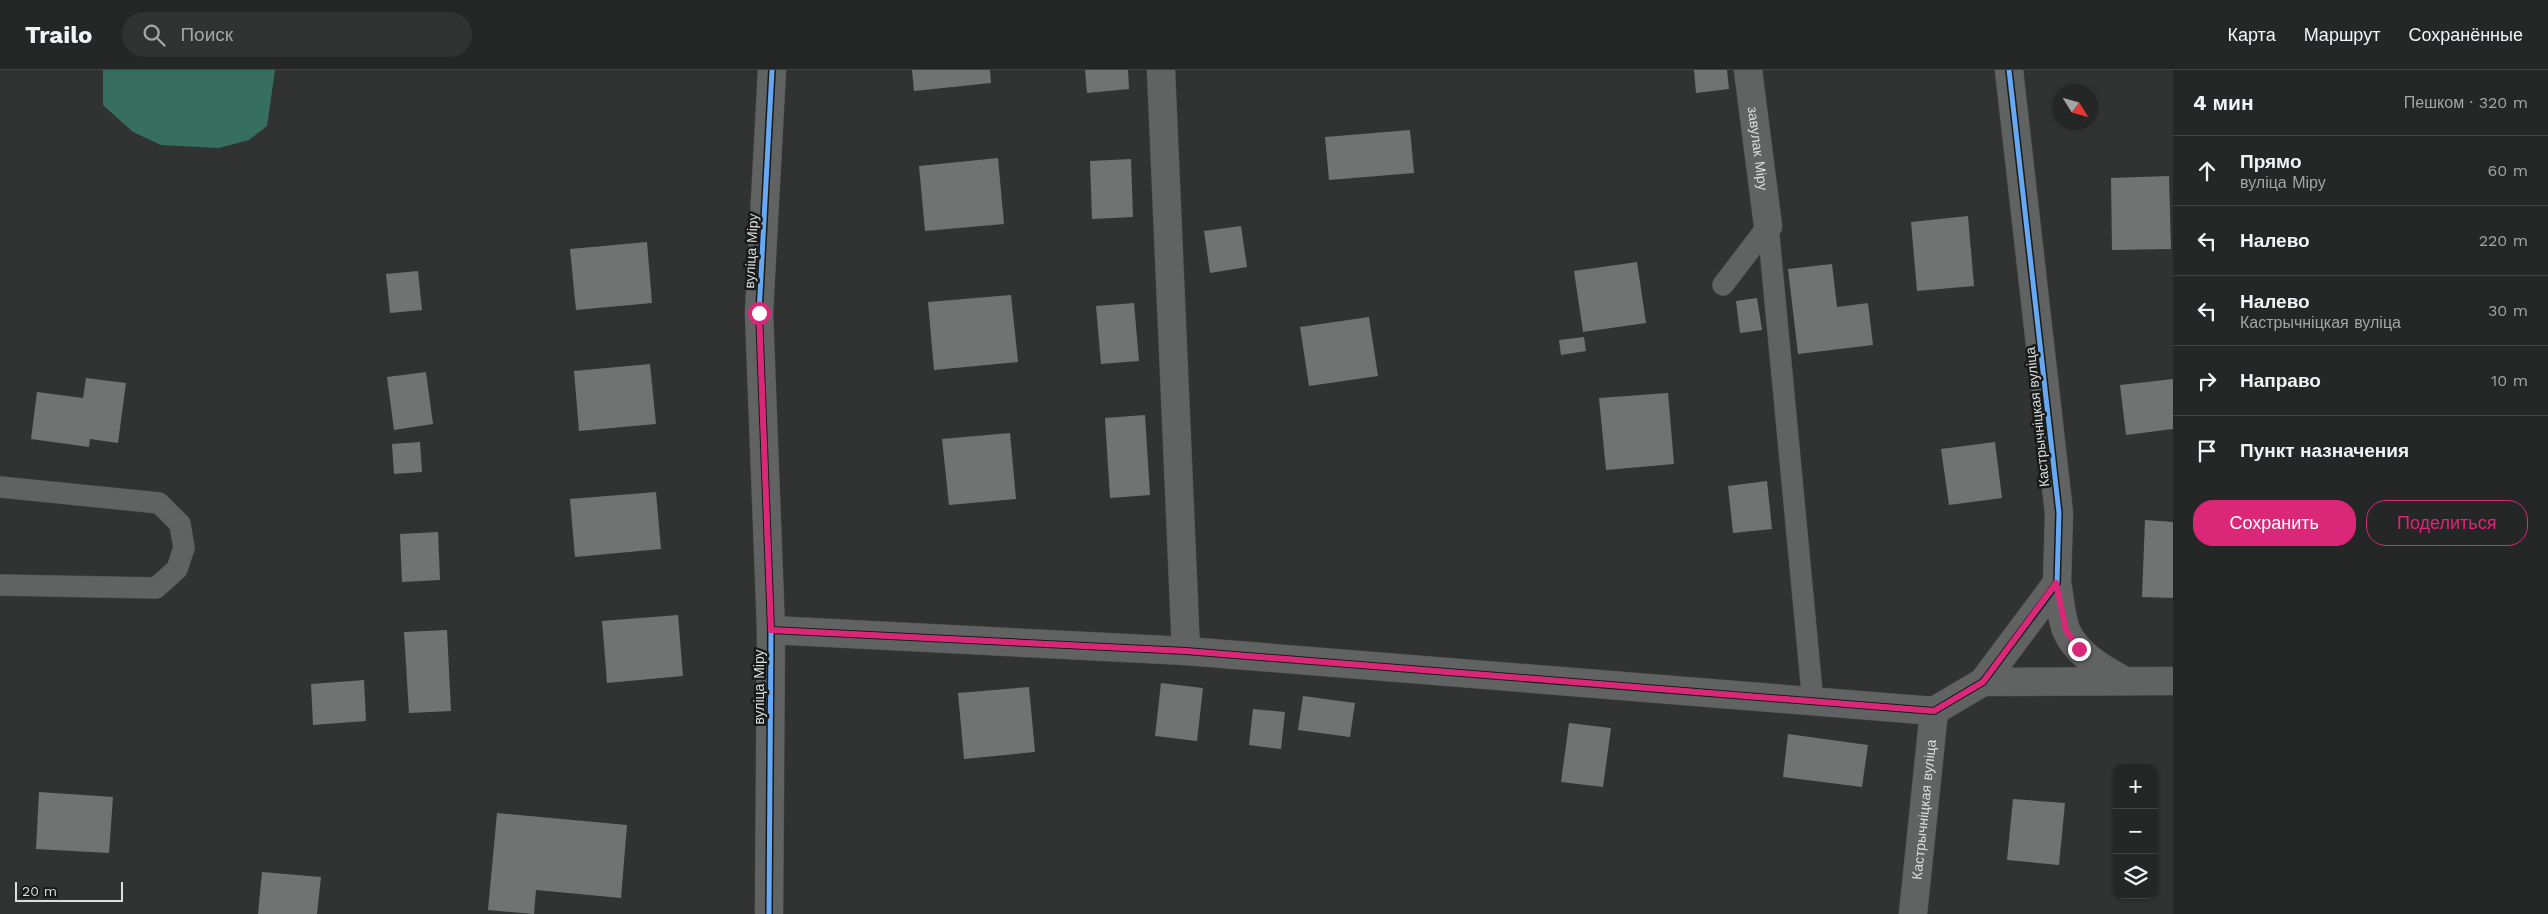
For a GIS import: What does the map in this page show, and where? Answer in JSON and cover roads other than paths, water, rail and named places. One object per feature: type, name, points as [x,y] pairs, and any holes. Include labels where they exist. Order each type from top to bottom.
[{"type":"street","name":"вуліца Міру","points":[[769,914],[771,630],[759,313],[772,70]]},
{"type":"street","points":[[1161,70],[1186,651]]},
{"type":"street","name":"завулак Міру","points":[[1748,70],[1768,226]]},
{"type":"street","name":"Кастрычніцкая вуліца","points":[[2009,70],[2059,513],[2056,583],[2066,630],[2079,649],[2101,667],[2125,682]]},
{"type":"street","points":[[771,630],[1186,651],[1813,703],[1934,711],[1983,682],[2056,583]]},
{"type":"street","points":[[1983,682],[2173,681]]},
{"type":"street","name":"Кастрычніцкая вуліца","points":[[1913,914],[1934,711]]},
{"type":"lane","points":[[1723,285],[1768,226]]},
{"type":"lane","points":[[1768,226],[1775,282],[1813,703]]},
{"type":"lane","points":[[0,488],[159,503],[180,524],[184,548],[177,569],[156,588],[0,585]]}]
